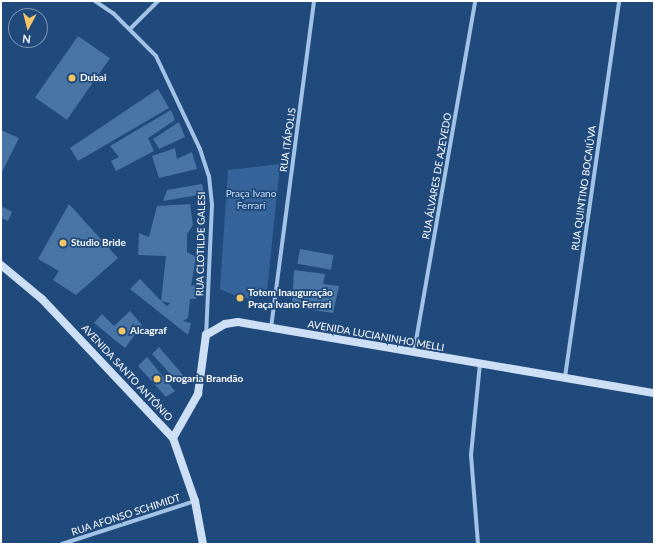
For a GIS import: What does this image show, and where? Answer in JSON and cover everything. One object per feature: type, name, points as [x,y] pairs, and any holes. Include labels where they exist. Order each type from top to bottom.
[{"type":"street","name":"RUA CLOTILDE GALESI","points":[[95,1],[130,29],[156,56],[189,120],[209,176],[212,206],[206,335]]},
{"type":"street","points":[[130,29],[158,1]]},
{"type":"street","name":"RUA ITÁPOLIS","points":[[271,329],[314,1]]},
{"type":"street","name":"RUA ÁLVARES DE AZEVEDO","points":[[414,353],[475,1]]},
{"type":"street","name":"RUA QUINTINO BOCAIÚVA","points":[[565,377],[619,1]]},
{"type":"street","name":"AVENIDA SANTO ANTÔNIO","points":[[1,265],[47,304],[173,438],[195,501],[203,544]]},
{"type":"street","name":"AVENIDA LUCIANINHO MELLI","points":[[206,335],[224,324],[238,322],[271,329],[654,393]]},
{"type":"street","points":[[173,438],[198,394],[206,335]]},
{"type":"street","points":[[478,544],[472,456],[480,364]]},
{"type":"street","name":"RUA AFONSO SCHIMIDT","points":[[62,544],[195,501]]},
{"type":"green space","name":"Praça Ivano Ferrari","points":[[280,164],[267,291],[250,299],[236,296],[220,289],[228,170]]},
{"type":"building","name":"Dubai","points":[[78,36],[110,58],[67,120],[35,97]]},
{"type":"building","points":[[158,89],[169,108],[78,161],[70,148]]},
{"type":"building","points":[[171,110],[175,120],[148,138],[154,151],[116,171],[111,161],[119,157],[110,146]]},
{"type":"building","points":[[179,122],[185,137],[159,149],[153,139]]},
{"type":"building","points":[[1,130],[19,138],[1,174]]},
{"type":"building","points":[[175,148],[177,159],[192,152],[197,169],[159,178],[152,156]]},
{"type":"building","points":[[202,184],[204,194],[163,201],[167,190]]},
{"type":"building","points":[[69,204],[118,258],[76,295],[53,280],[59,271],[38,259]]},
{"type":"building","points":[[190,204],[193,225],[187,234],[187,252],[196,257],[191,286],[197,284],[196,299],[190,299],[188,318],[183,321],[191,323],[188,335],[130,289],[140,279],[161,301],[166,256],[138,255],[139,233],[149,237],[157,206]],"holes":[[[161,301],[170,303],[167,306]]]},
{"type":"building","points":[[1,206],[12,212],[8,221],[1,218]]},
{"type":"building","points":[[300,249],[333,255],[331,270],[297,264]]},
{"type":"building","points":[[294,270],[325,274],[323,284],[339,286],[333,313],[292,307]]},
{"type":"building","name":"Alcagraf","points":[[130,311],[142,325],[125,348],[94,323],[102,314],[114,326]]},
{"type":"building","points":[[159,347],[183,375],[176,380],[152,354]]},
{"type":"building","name":"Drogaria Brandão","points":[[147,357],[175,391],[166,397],[138,366]]},
{"type":"place","name":"Dubai","points":[[72,78]]},
{"type":"place","name":"Studio Bride","points":[[63,243]]},
{"type":"place","name":"Totem Inauguração Praça Ivano Ferrari","points":[[240,298]]},
{"type":"place","name":"Alcagraf","points":[[122,331]]},
{"type":"place","name":"Drogaria Brandão","points":[[157,379]]}]
